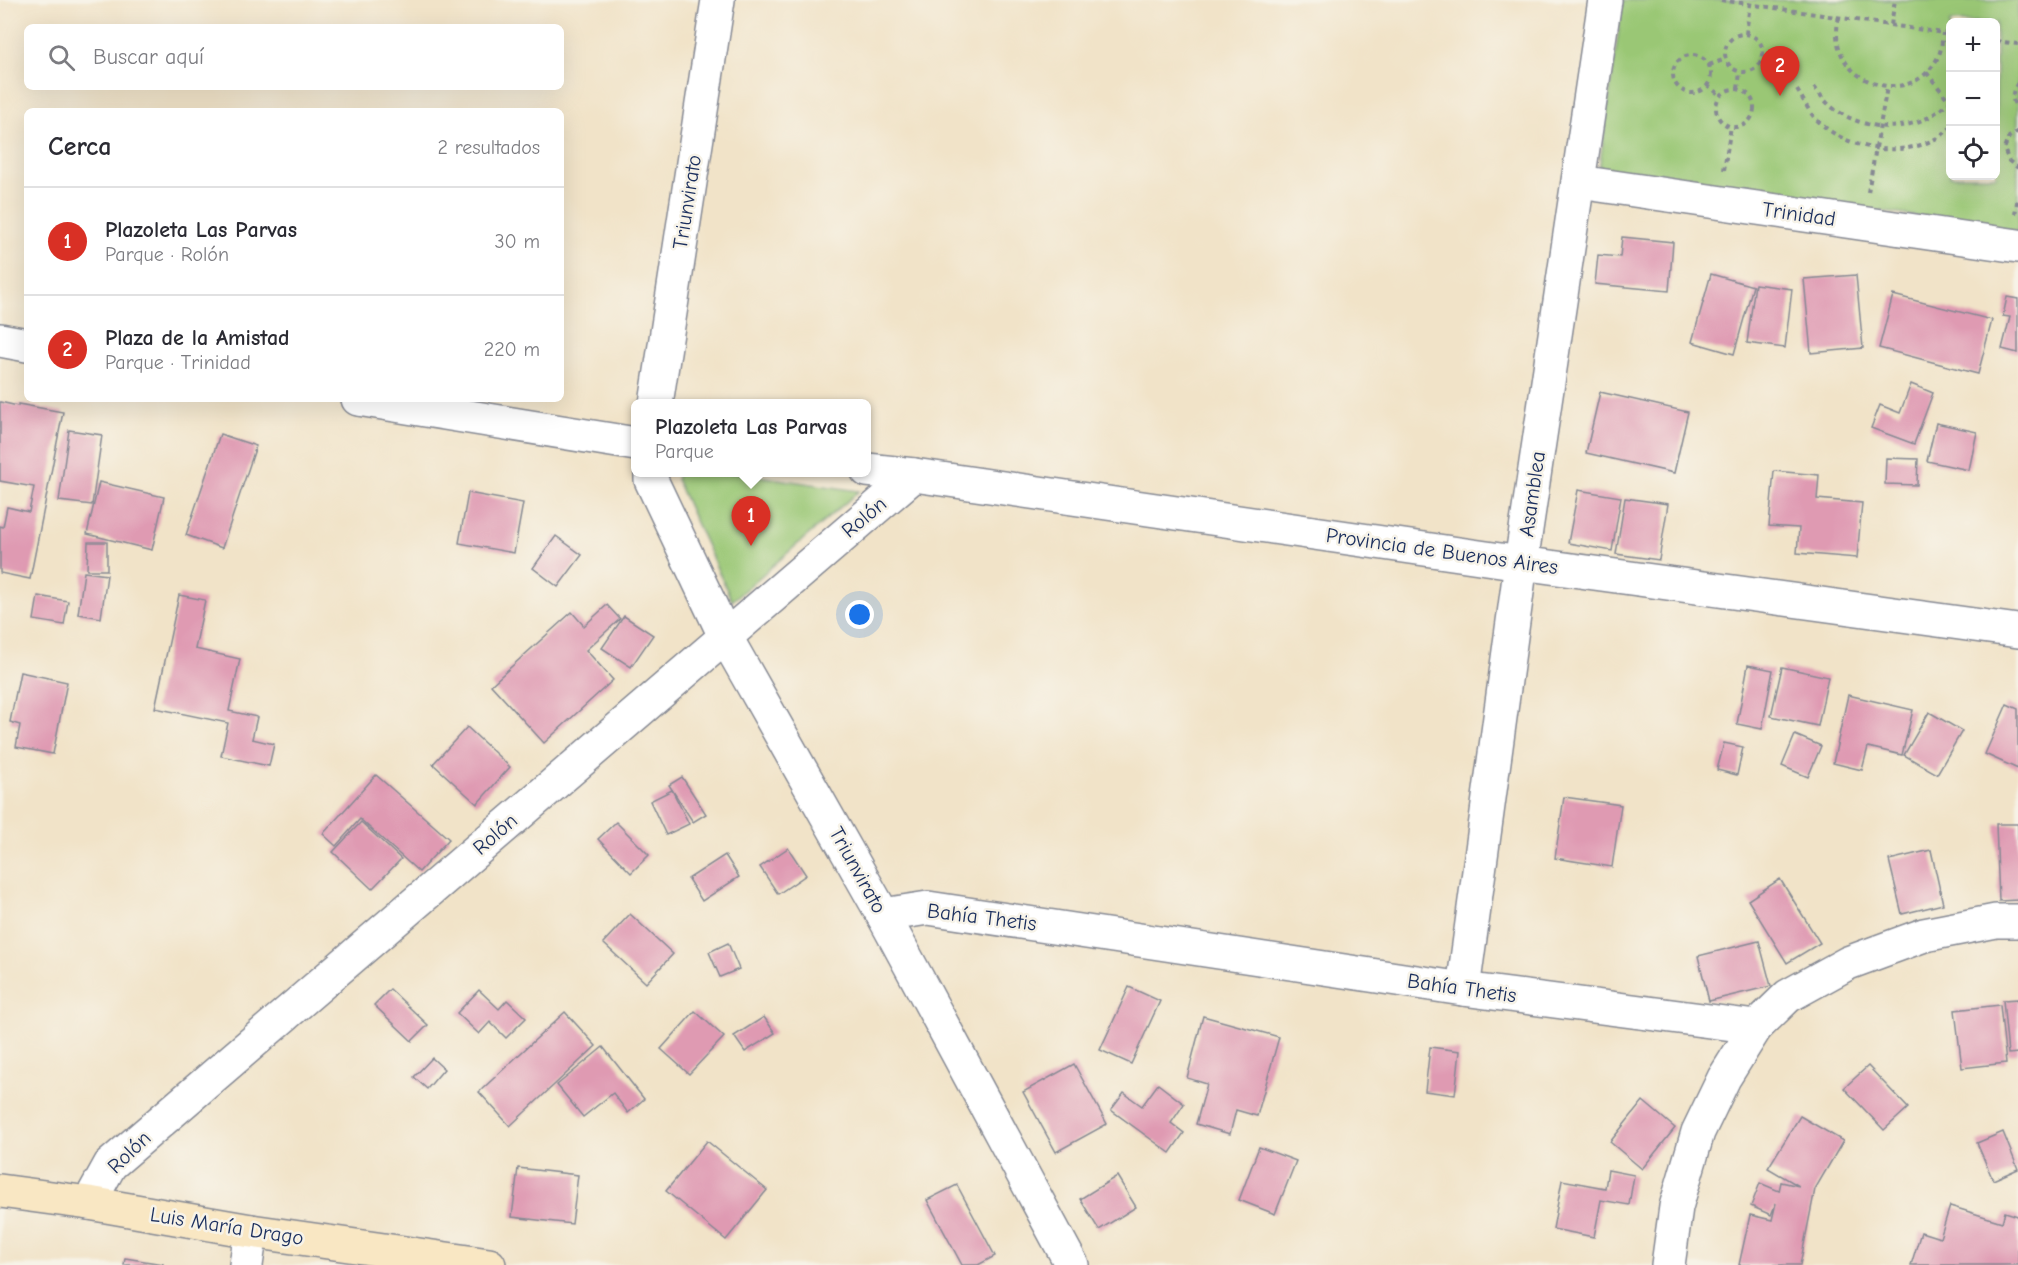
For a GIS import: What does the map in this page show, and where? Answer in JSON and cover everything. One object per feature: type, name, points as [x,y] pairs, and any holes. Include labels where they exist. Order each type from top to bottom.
[{"type":"main road","name":"Luis María Drago","points":[[0,1191],[89,1203],[251,1231],[489,1265]]},
{"type":"street","name":"Triunvirato","points":[[657,399],[718,0]]},
{"type":"street","name":"Asamblea","points":[[1463,989],[1521,563],[1605,0]]},
{"type":"street","name":"Trinidad","points":[[1579,182],[2018,246]]},
{"type":"street","points":[[0,340],[24,344]]},
{"type":"street","points":[[377,402],[631,443]]},
{"type":"street","name":"Provincia de Buenos Aires","points":[[871,470],[2018,631]]},
{"type":"street","name":"Rolón","points":[[89,1203],[110,1165],[914,475]]},
{"type":"street","name":"Triunvirato","points":[[651,477],[725,636],[883,915],[1072,1265]]},
{"type":"street","name":"Bahía Thetis","points":[[883,915],[928,908],[1463,989],[1756,1027]]},
{"type":"street","points":[[1668,1265],[1676,1207],[1698,1132],[1724,1078],[1756,1027],[1788,996],[1848,963],[1924,935],[1996,921],[2018,921]]},
{"type":"street","points":[[246,1265],[251,1231]]},
{"type":"path","points":[[1721,0],[1946,33]]},
{"type":"path","points":[[1891,25],[1895,0]]},
{"type":"path","points":[[1746,34],[1750,4]]},
{"type":"path","points":[[1839,17],[1837,43],[1843,60],[1854,73],[1869,82],[1887,87],[1904,85],[1920,78],[1933,66],[1941,50],[1943,33]]},
{"type":"path","points":[[1746,34],[1758,40],[1763,56],[1761,63],[1752,71],[1740,72],[1730,65],[1725,52],[1729,41],[1746,34]]},
{"type":"path","points":[[2000,42],[2018,44]]},
{"type":"path","points":[[1689,55],[1701,57],[1709,65],[1711,77],[1700,91],[1688,93],[1677,86],[1673,73],[1677,61],[1689,55]]},
{"type":"path","points":[[1709,65],[1726,59]]},
{"type":"path","points":[[1738,89],[1740,72]]},
{"type":"path","points":[[1814,87],[1831,106],[1853,121],[1879,127],[1905,126],[1929,118],[1950,102],[1926,72]]},
{"type":"path","points":[[2018,83],[2012,96],[2018,109]]},
{"type":"path","points":[[1707,85],[1720,95]]},
{"type":"path","points":[[1862,223],[1887,87]]},
{"type":"path","points":[[1732,88],[1738,89],[1744,90],[1752,99],[1754,111],[1752,117],[1743,125],[1731,126],[1725,124],[1717,114],[1717,101],[1720,95],[1732,88]]},
{"type":"path","points":[[1797,90],[1815,117],[1841,138],[1875,149],[1904,149],[1935,140],[1946,131]]},
{"type":"path","points":[[1719,203],[1731,126]]},
{"type":"path","points":[[2018,131],[2009,137],[2004,149],[2008,161],[2018,168]]},
{"type":"green space","points":[[1623,0],[2018,0],[2018,232],[1599,169]]},
{"type":"green space","points":[[677,477],[766,477],[859,491],[732,601]]},
{"type":"building","points":[[1622,237],[1673,242],[1669,291],[1595,284],[1598,255],[1620,257]]},
{"type":"building","points":[[1711,274],[1753,286],[1734,354],[1692,342]]},
{"type":"building","points":[[1856,275],[1863,348],[1811,353],[1804,279]]},
{"type":"building","points":[[1755,284],[1792,289],[1785,348],[1747,343]]},
{"type":"building","points":[[1893,295],[1992,320],[1978,374],[1879,348]]},
{"type":"building","points":[[2007,297],[2018,299],[2018,353],[2002,349],[2010,317],[2003,316]]},
{"type":"building","points":[[1911,384],[1933,393],[1914,444],[1871,428],[1880,405],[1900,413]]},
{"type":"building","points":[[1600,392],[1688,412],[1674,473],[1586,453]]},
{"type":"building","points":[[0,402],[63,412],[30,579],[0,573],[0,526],[3,527],[7,507],[29,512],[34,487],[0,481]]},
{"type":"building","points":[[1936,423],[1977,432],[1969,470],[1927,461]]},
{"type":"building","points":[[69,430],[102,435],[92,505],[59,501]]},
{"type":"building","points":[[220,434],[256,446],[222,548],[186,535]]},
{"type":"building","points":[[1886,458],[1918,459],[1917,485],[1885,484]]},
{"type":"building","points":[[1774,471],[1819,475],[1817,499],[1862,503],[1857,558],[1797,553],[1799,528],[1769,526]]},
{"type":"building","points":[[99,482],[164,497],[152,550],[87,534]]},
{"type":"building","points":[[1578,490],[1621,497],[1612,551],[1568,543]]},
{"type":"building","points":[[468,493],[523,503],[514,553],[459,543]]},
{"type":"building","points":[[1625,498],[1668,504],[1659,560],[1616,554]]},
{"type":"building","points":[[556,536],[582,555],[558,587],[533,568]]},
{"type":"building","points":[[88,542],[107,542],[107,570],[87,570]]},
{"type":"building","points":[[84,572],[107,575],[101,618],[78,614]]},
{"type":"building","points":[[179,595],[205,600],[195,649],[240,659],[229,711],[257,717],[252,739],[274,744],[269,766],[221,756],[228,723],[155,708]]},
{"type":"building","points":[[38,596],[68,601],[64,625],[34,620]]},
{"type":"building","points":[[607,605],[620,619],[586,650],[613,680],[544,743],[491,685],[572,612],[584,626]]},
{"type":"building","points":[[624,616],[653,635],[631,667],[602,648]]},
{"type":"building","points":[[1748,665],[1773,670],[1762,729],[1737,724]]},
{"type":"building","points":[[1782,667],[1828,677],[1818,726],[1771,716]]},
{"type":"building","points":[[20,672],[67,682],[53,754],[16,747],[20,725],[10,722]]},
{"type":"building","points":[[1848,695],[1913,710],[1902,755],[1868,747],[1862,770],[1833,763]]},
{"type":"building","points":[[2007,704],[2018,709],[2018,769],[1985,754]]},
{"type":"building","points":[[1929,712],[1962,731],[1937,774],[1904,755]]},
{"type":"building","points":[[467,727],[510,767],[477,804],[433,764]]},
{"type":"building","points":[[1795,735],[1821,746],[1808,777],[1782,766]]},
{"type":"building","points":[[1724,743],[1743,747],[1737,775],[1717,770]]},
{"type":"building","points":[[376,775],[449,839],[419,872],[360,819],[336,846],[323,834]]},
{"type":"building","points":[[682,777],[706,814],[693,822],[669,785]]},
{"type":"building","points":[[672,790],[689,824],[666,835],[650,801]]},
{"type":"building","points":[[1564,797],[1621,805],[1612,867],[1555,858]]},
{"type":"building","points":[[361,822],[401,859],[372,889],[333,852]]},
{"type":"building","points":[[616,822],[649,855],[631,873],[598,839]]},
{"type":"building","points":[[1996,824],[2018,824],[2018,900],[1999,901]]},
{"type":"building","points":[[788,848],[806,875],[778,894],[760,867]]},
{"type":"building","points":[[1931,850],[1943,904],[1902,914],[1889,860]]},
{"type":"building","points":[[725,855],[739,877],[702,901],[688,879]]},
{"type":"building","points":[[1780,879],[1820,943],[1787,963],[1748,900]]},
{"type":"building","points":[[630,914],[673,954],[646,983],[603,943]]},
{"type":"building","points":[[1759,941],[1771,986],[1709,1001],[1698,956]]},
{"type":"building","points":[[728,943],[739,969],[720,977],[709,952]]},
{"type":"building","points":[[1129,987],[1160,1001],[1131,1064],[1100,1050]]},
{"type":"building","points":[[390,989],[428,1025],[412,1041],[374,1005]]},
{"type":"building","points":[[479,990],[499,1009],[507,1000],[526,1018],[506,1038],[490,1022],[479,1034],[457,1013]]},
{"type":"building","points":[[2018,999],[2018,1053],[2008,1054],[2003,1000]]},
{"type":"building","points":[[2000,1005],[2006,1063],[1962,1068],[1955,1010]]},
{"type":"building","points":[[695,1011],[724,1037],[689,1074],[661,1049]]},
{"type":"building","points":[[565,1012],[596,1046],[510,1126],[479,1092]]},
{"type":"building","points":[[1203,1016],[1279,1037],[1257,1116],[1236,1110],[1230,1134],[1196,1124],[1207,1084],[1187,1078]]},
{"type":"building","points":[[764,1017],[775,1033],[745,1052],[734,1036]]},
{"type":"building","points":[[603,1047],[644,1099],[628,1113],[613,1093],[583,1117],[557,1085]]},
{"type":"building","points":[[1430,1047],[1460,1051],[1455,1095],[1425,1091]]},
{"type":"building","points":[[432,1058],[444,1069],[427,1089],[414,1077]]},
{"type":"building","points":[[1074,1064],[1107,1124],[1056,1152],[1023,1092]]},
{"type":"building","points":[[1868,1066],[1908,1108],[1884,1130],[1844,1088]]},
{"type":"building","points":[[1158,1084],[1184,1104],[1171,1123],[1184,1133],[1170,1153],[1111,1110],[1124,1093],[1142,1106]]},
{"type":"building","points":[[1643,1101],[1675,1128],[1642,1169],[1610,1142]]},
{"type":"building","points":[[1800,1116],[1843,1141],[1815,1189],[1800,1265],[1739,1265],[1750,1215],[1772,1220],[1776,1203],[1771,1215],[1751,1206],[1760,1183],[1779,1191],[1781,1182],[1799,1186],[1768,1168]]},
{"type":"building","points":[[2003,1132],[2018,1169],[1993,1180],[1977,1143]]},
{"type":"building","points":[[707,1141],[767,1190],[726,1240],[666,1191]]},
{"type":"building","points":[[1259,1147],[1296,1161],[1275,1214],[1239,1200]]},
{"type":"building","points":[[518,1168],[578,1175],[572,1224],[512,1217]]},
{"type":"building","points":[[1608,1170],[1634,1175],[1629,1205],[1601,1200],[1594,1237],[1553,1229],[1562,1180],[1605,1188]]},
{"type":"building","points":[[1117,1176],[1136,1207],[1099,1230],[1080,1199]]},
{"type":"building","points":[[957,1185],[995,1256],[978,1265],[962,1265],[927,1200]]},
{"type":"building","points":[[1950,1206],[2002,1222],[2005,1212],[2018,1216],[2018,1265],[1911,1265],[1921,1232],[1940,1238]]},
{"type":"building","points":[[125,1258],[163,1264],[163,1265],[124,1265]]},
{"type":"place","name":"Plaza de la Amistad","points":[[1780,96]]},
{"type":"place","name":"Plazoleta Las Parvas","points":[[751,546]]}]
